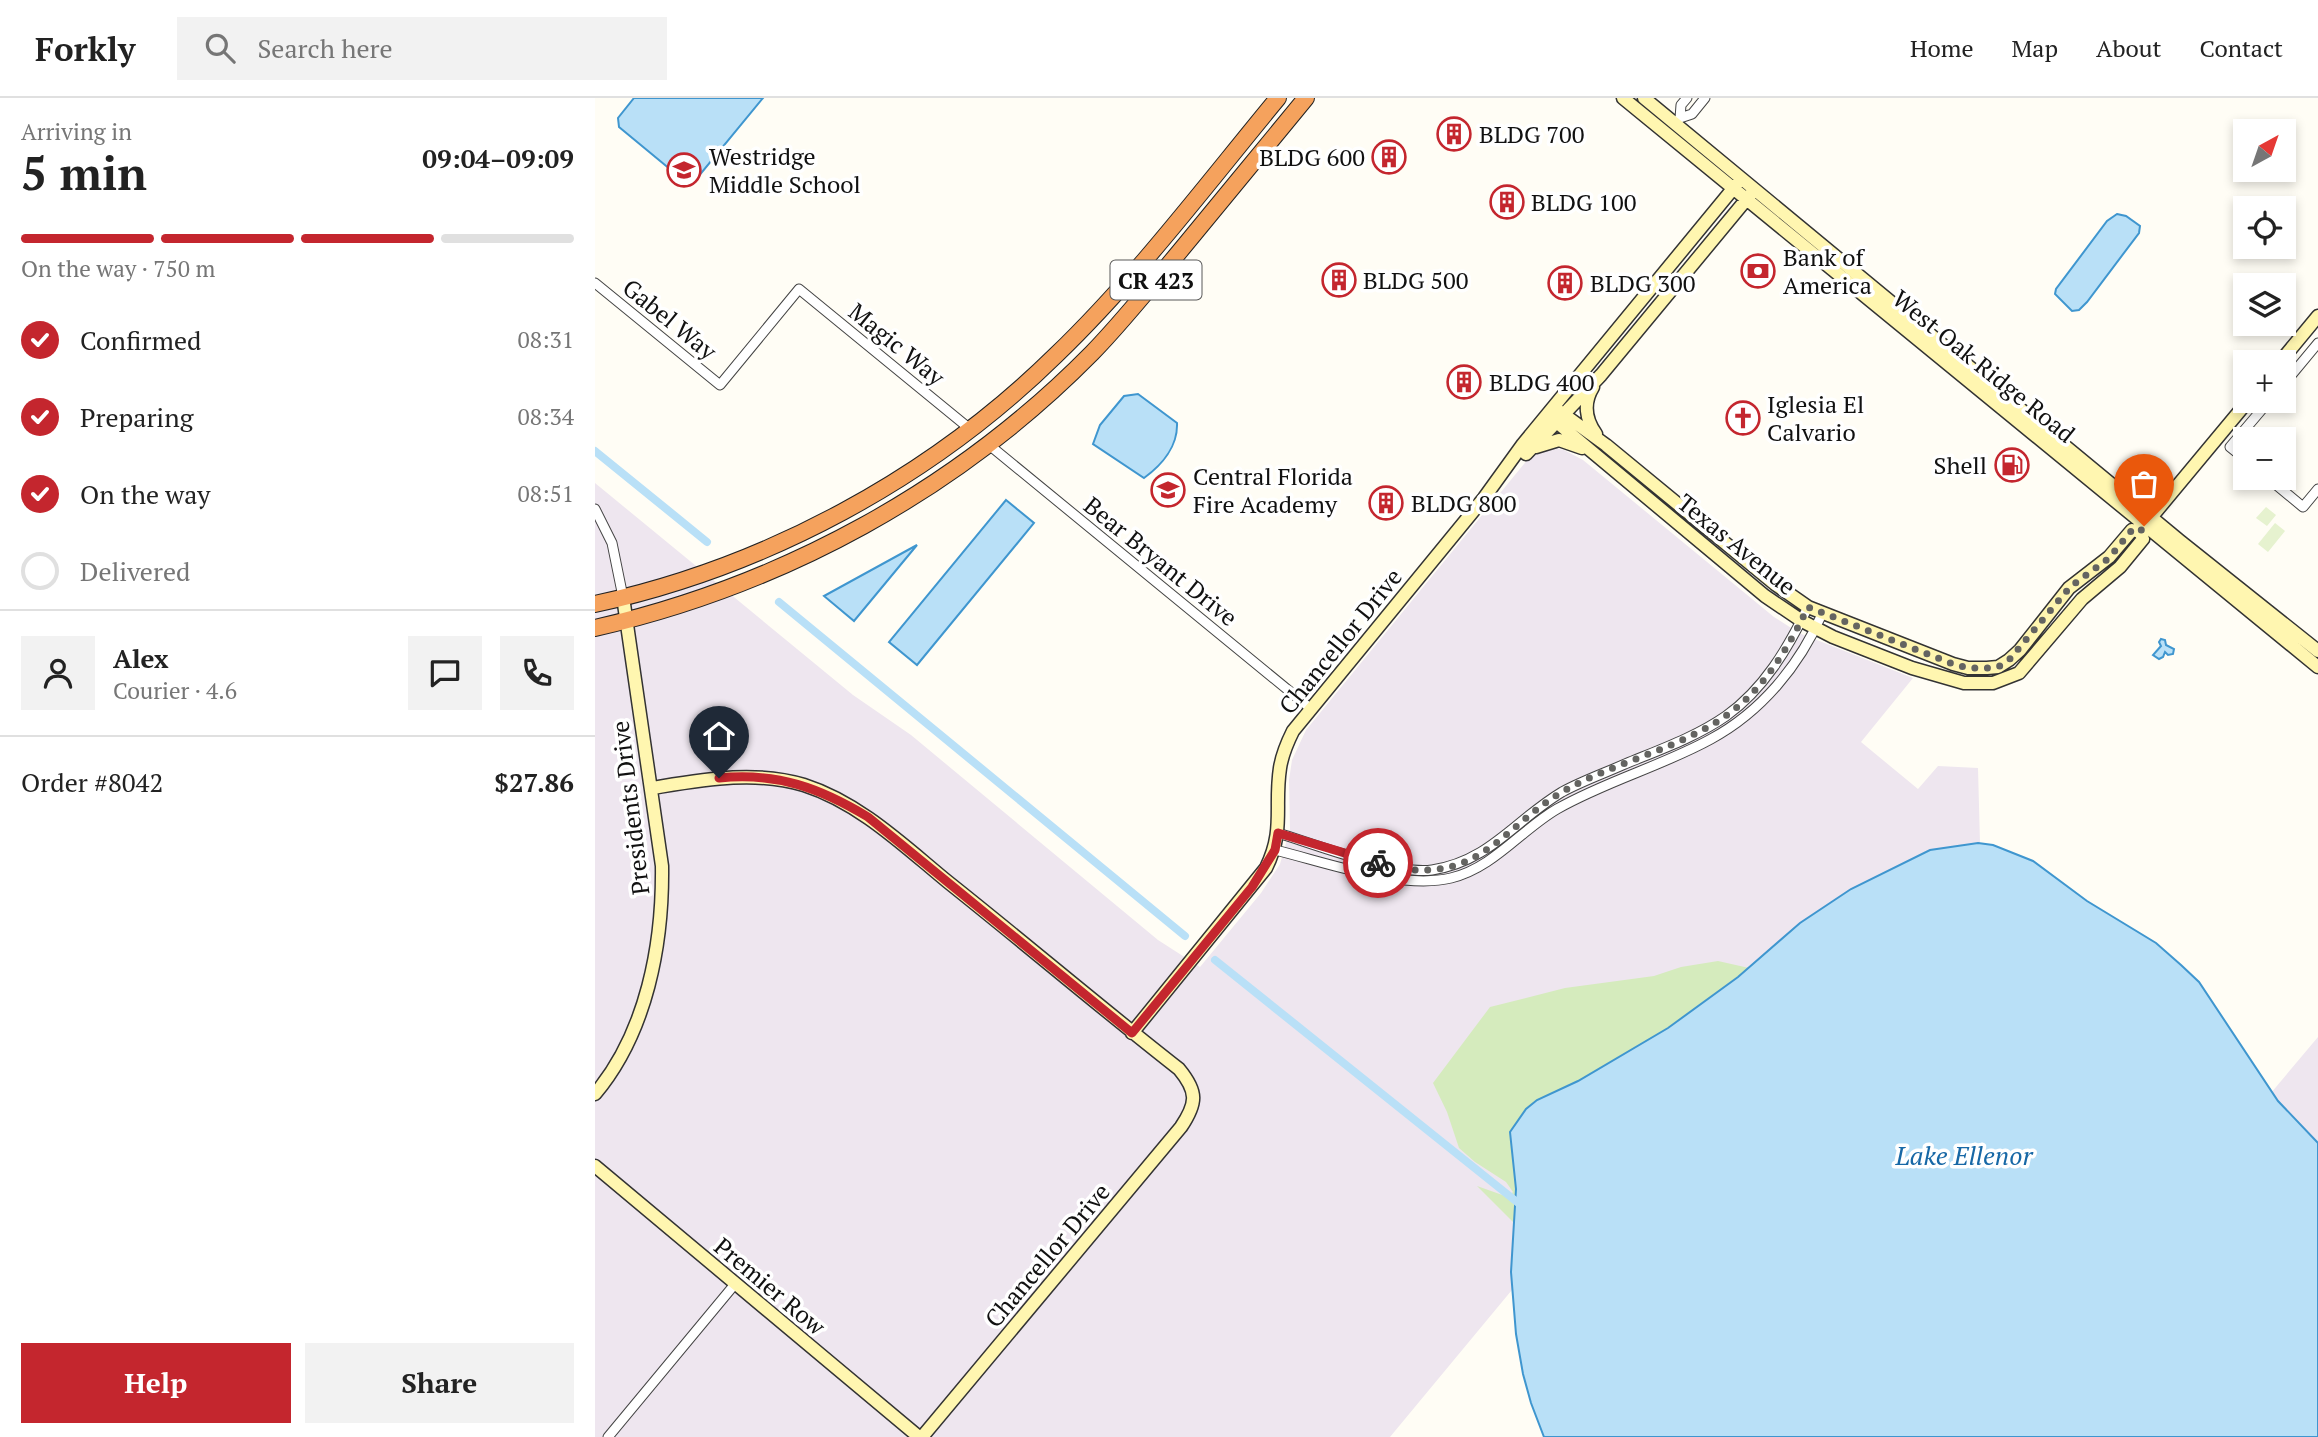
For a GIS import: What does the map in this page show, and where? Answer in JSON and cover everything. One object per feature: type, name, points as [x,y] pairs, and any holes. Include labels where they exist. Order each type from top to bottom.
[{"type":"highway","name":"CR 423","points":[[595,604],[728,564],[812,527],[899,478],[970,429],[1055,356],[1101,309],[1278,98]]},
{"type":"highway","name":"CR 423","points":[[595,628],[698,599],[799,559],[883,515],[948,474],[1046,397],[1116,327],[1306,98]]},
{"type":"highway","points":[[988,444],[993,422],[1006,400]]},
{"type":"highway","points":[[948,474],[963,452],[970,429]]},
{"type":"street","name":"West Oak Ridge Road","points":[[1623,98],[1737,184],[1955,370],[2318,667]]},
{"type":"street","points":[[1635,98],[1654,114],[1678,121],[1692,114],[1705,98]]},
{"type":"street","name":"West Oak Ridge Road","points":[[1644,98],[1678,121],[1737,184]]},
{"type":"street","points":[[1678,121],[1681,105],[1687,98]]},
{"type":"street","name":"Chancellor Drive","points":[[921,1437],[1192,1111],[1194,1096],[1190,1082],[1179,1069],[1132,1033],[1252,887],[1275,850],[1280,768],[1293,731],[1485,498],[1529,450],[1737,184]]},
{"type":"street","name":"West Oak Ridge Road","points":[[1750,195],[1983,377],[2145,525],[2286,625],[2318,651]]},
{"type":"street","name":"Chancellor Drive","points":[[1485,498],[1523,444],[1601,374],[1750,195]]},
{"type":"street","name":"Gabel Way","points":[[595,283],[720,385],[799,289]]},
{"type":"street","name":"Magic Way","points":[[799,289],[970,429]]},
{"type":"street","points":[[2290,350],[2318,316]]},
{"type":"street","points":[[2296,370],[2318,343]]},
{"type":"street","points":[[1955,370],[1963,369],[1976,379],[1983,377]]},
{"type":"street","points":[[1601,374],[1589,394],[1587,418],[1606,445]]},
{"type":"street","name":"Texas Avenue","points":[[1556,415],[1606,445],[1775,584],[1808,607],[1917,651],[1968,668],[1998,667],[2020,649],[2063,596],[2085,574],[2109,558],[2132,530],[2145,525],[2238,413]]},
{"type":"street","points":[[2247,427],[2259,413]]},
{"type":"street","name":"Texas Avenue","points":[[1556,415],[1592,452],[1765,596],[1802,621],[1912,667],[1964,683],[1993,684],[2019,673],[2075,607],[2120,567],[2143,539],[2145,525]]},
{"type":"street","points":[[1529,450],[1559,440],[1592,452]]},
{"type":"street","name":"Bear Bryant Drive","points":[[988,444],[1310,708]]},
{"type":"street","points":[[2282,490],[2303,507],[2318,489]]},
{"type":"street","name":"Presidents Drive","points":[[595,509],[612,543],[624,597],[652,788],[662,866],[663,901],[652,973],[617,1064],[595,1094]]},
{"type":"street","points":[[2109,558],[2120,567]]},
{"type":"street","points":[[1765,596],[1775,584]]},
{"type":"street","points":[[2063,596],[2075,607]]},
{"type":"street","points":[[2236,600],[2247,602],[2279,628],[2286,625]]},
{"type":"street","points":[[1278,833],[1405,870],[1429,870],[1472,859],[1565,791],[1676,743],[1725,717],[1743,703],[1763,681],[1802,621],[1808,607]]},
{"type":"street","points":[[1275,850],[1406,880],[1429,881],[1470,872],[1485,864],[1557,809],[1702,743],[1741,719],[1779,684],[1795,663],[1822,614]]},
{"type":"street","points":[[2020,649],[2032,659]]},
{"type":"street","points":[[1912,667],[1917,651]]},
{"type":"street","points":[[1964,683],[1968,668]]},
{"type":"street","points":[[652,788],[736,777],[768,778],[803,785],[836,798],[868,817],[1132,1033]]},
{"type":"street","name":"Premier Row","points":[[595,1166],[921,1437]]},
{"type":"street","points":[[608,1437],[735,1284]]},
{"type":"shaded area","points":[[1554,448],[1583,460],[1774,617],[1799,633],[1913,678],[1861,742],[1918,789],[1938,766],[1978,768],[1981,881],[1551,1243],[1390,1437],[595,1437],[595,483],[853,695],[911,735],[1158,940],[1200,967],[1261,893],[1280,864],[1290,829],[1289,780],[1292,760],[1306,730],[1528,459],[1544,449]]},
{"type":"shaded area","points":[[2318,1037],[2318,1437],[2260,1106]]},
{"type":"green space","points":[[2266,507],[2276,515],[2267,526],[2256,518]]},
{"type":"green space","points":[[2275,523],[2285,531],[2268,552],[2258,544]]},
{"type":"green space","points":[[1718,961],[1749,968],[1668,1028],[1562,1090],[1510,1132],[1516,1189],[1514,1223],[1477,1186],[1508,1197],[1513,1192],[1506,1182],[1459,1148],[1447,1112],[1433,1083],[1490,1007],[1565,988],[1654,976],[1681,967]]},
{"type":"water","name":"Westridge Middle School","points":[[634,98],[763,98],[698,177],[688,184],[619,127],[618,118]]},
{"type":"water","points":[[2117,214],[2126,216],[2140,226],[2139,233],[2087,302],[2079,310],[2072,311],[2055,294],[2056,289],[2107,221]]},
{"type":"water","points":[[1138,394],[1177,423],[1175,439],[1168,454],[1144,478],[1093,444],[1100,425],[1124,396]]},
{"type":"water","points":[[1006,500],[1034,523],[917,665],[889,642]]},
{"type":"water","points":[[917,545],[854,621],[824,596]]},
{"type":"water","points":[[2161,639],[2174,649],[2173,654],[2168,655],[2165,652],[2159,659],[2153,655],[2161,646]]},
{"type":"water","name":"Lake Ellenor","points":[[1978,843],[1993,845],[2033,861],[2087,901],[2156,943],[2181,965],[2199,982],[2278,1101],[2318,1143],[2318,1437],[1544,1437],[1523,1374],[1516,1334],[1511,1272],[1516,1189],[1510,1132],[1526,1109],[1537,1100],[1578,1081],[1668,1028],[1738,977],[1800,923],[1851,889],[1930,850]]},
{"type":"waterway","points":[[595,451],[707,542]]},
{"type":"waterway","points":[[779,602],[1185,936]]},
{"type":"waterway","points":[[1215,960],[1522,1206]]},
{"type":"way so far","points":[[1378,863],[1405,870],[1429,870],[1472,859],[1565,791],[1676,743],[1725,717],[1743,703],[1763,681],[1783,654],[1808,607],[1953,664],[1968,668],[1998,667],[2020,649],[2070,587],[2109,558],[2132,530],[2140,532],[2144,526]]},
{"type":"place","name":"BLDG 700","points":[[1454,134]]},
{"type":"place","name":"BLDG 600","points":[[1389,157]]},
{"type":"place","name":"Westridge Middle School","points":[[684,170]]},
{"type":"place","name":"BLDG 100","points":[[1507,202]]},
{"type":"place","name":"Bank of America","points":[[1758,271]]},
{"type":"place","name":"BLDG 500","points":[[1339,280]]},
{"type":"place","name":"BLDG 300","points":[[1565,283]]},
{"type":"place","name":"BLDG 400","points":[[1464,382]]},
{"type":"place","name":"Iglesia El Calvario","points":[[1743,418]]},
{"type":"place","name":"Shell","points":[[2012,465]]},
{"type":"place","name":"Central Florida Fire Academy","points":[[1168,490]]},
{"type":"place","name":"BLDG 800","points":[[1386,503]]},
{"type":"route","points":[[719,778],[768,778],[803,785],[836,798],[868,817],[1132,1033],[1266,868],[1275,850],[1278,833],[1378,863]]}]
